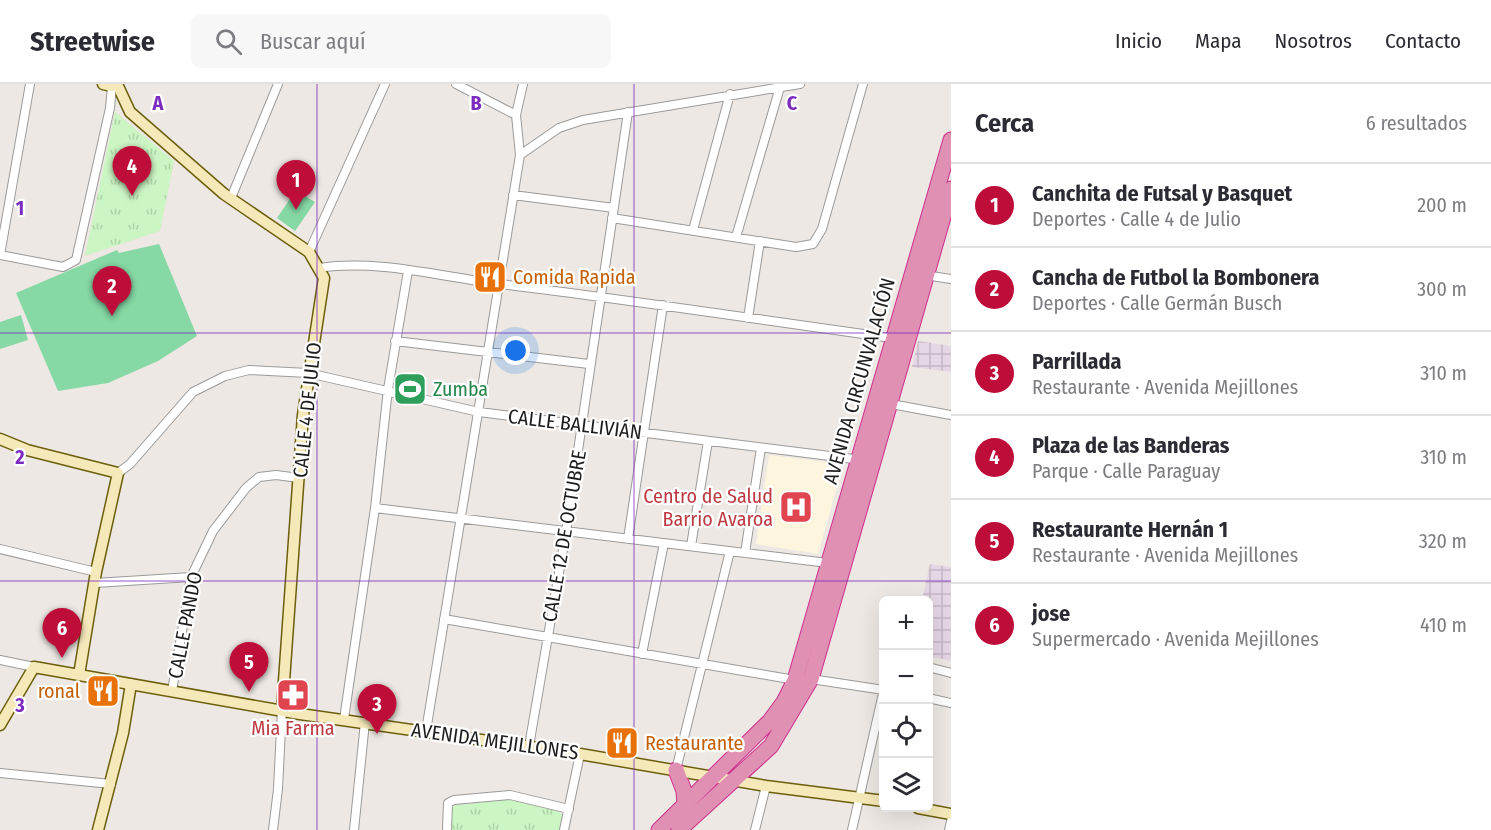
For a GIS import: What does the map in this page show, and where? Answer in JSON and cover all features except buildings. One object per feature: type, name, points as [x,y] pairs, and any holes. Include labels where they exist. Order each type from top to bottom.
[{"type":"highway","name":"AVENIDA CIRCUNVALACIÓN","points":[[679,830],[771,746],[811,679],[866,460],[892,338],[951,140]]},
{"type":"highway","name":"AVENIDA CIRCUNVALACIÓN","points":[[659,830],[770,721],[784,702],[795,680],[828,563],[866,460],[891,404],[925,275],[951,189]]},
{"type":"highway","points":[[676,770],[684,791],[685,805]]},
{"type":"street","points":[[30,84],[0,255],[63,267],[76,260],[110,108],[112,85]]},
{"type":"street","points":[[231,198],[278,84]]},
{"type":"street","points":[[309,252],[385,84]]},
{"type":"street","points":[[456,84],[516,115]]},
{"type":"street","points":[[426,731],[463,519],[520,155],[516,115],[523,84]]},
{"type":"street","points":[[520,155],[559,128],[583,120],[800,84]]},
{"type":"street","points":[[612,218],[796,247],[813,244],[822,229],[863,84]]},
{"type":"street","name":"CALLE 4 DE JULIO","points":[[112,85],[130,112],[231,198],[268,227],[309,252],[324,278],[308,373],[298,478],[278,789],[273,830]]},
{"type":"street","points":[[736,237],[780,87]]},
{"type":"street","points":[[693,230],[730,94]]},
{"type":"street","name":"CALLE 12 DE OCTUBRE","points":[[529,746],[566,532],[628,112]]},
{"type":"street","points":[[513,195],[614,208]]},
{"type":"street","points":[[748,318],[760,241]]},
{"type":"street","points":[[319,268],[350,265],[408,271],[892,338]]},
{"type":"street","points":[[344,719],[375,508],[388,389],[408,271]]},
{"type":"street","points":[[925,275],[951,279]]},
{"type":"street","points":[[628,539],[663,305]]},
{"type":"street","points":[[395,341],[589,364]]},
{"type":"street","name":"CALLE BALLIVIÁN","points":[[118,473],[130,464],[178,406],[202,387],[225,376],[249,370],[308,373],[388,389],[478,412],[866,460]]},
{"type":"street","points":[[891,404],[951,415]]},
{"type":"street","points":[[0,439],[27,450],[118,473],[95,578],[79,675]]},
{"type":"street","points":[[691,546],[708,441]]},
{"type":"street","points":[[745,553],[761,448]]},
{"type":"street","name":"CALLE PANDO","points":[[172,691],[191,577],[213,531],[246,488],[259,477],[276,475],[298,478]]},
{"type":"street","points":[[375,508],[828,563]]},
{"type":"street","points":[[642,654],[664,543]]},
{"type":"street","points":[[0,549],[95,578],[191,577]]},
{"type":"street","points":[[676,770],[730,551]]},
{"type":"street","points":[[444,619],[795,680]]},
{"type":"street","name":"AVENIDA MEJILLONES","points":[[0,660],[344,719],[580,754],[766,786],[879,800]]},
{"type":"street","points":[[0,725],[34,667]]},
{"type":"street","points":[[933,669],[951,673]]},
{"type":"street","points":[[811,679],[879,689]]},
{"type":"street","points":[[98,830],[111,784],[131,684]]},
{"type":"street","points":[[933,700],[951,703]]},
{"type":"street","points":[[852,830],[880,704]]},
{"type":"street","points":[[354,830],[365,722]]},
{"type":"street","points":[[564,830],[580,754]]},
{"type":"street","points":[[0,773],[111,784]]},
{"type":"street","points":[[755,830],[766,786]]},
{"type":"street","points":[[447,830],[448,803],[454,800],[510,795],[569,808]]},
{"type":"street","points":[[933,810],[951,814]]},
{"type":"street","points":[[949,830],[951,821]]},
{"type":"shaded area","points":[[918,341],[951,346],[951,372],[912,367]]},
{"type":"shaded area","name":"Centro de Salud Barrio Avaroa","points":[[769,455],[841,464],[842,470],[818,554],[756,544]]},
{"type":"shaded area","points":[[930,564],[951,567],[951,661],[933,657],[933,596],[923,596]]},
{"type":"green space","points":[[115,112],[174,161],[160,231],[85,256]]},
{"type":"green space","points":[[296,190],[315,202],[295,231],[277,218]]},
{"type":"green space","points":[[159,244],[197,336],[158,361],[108,383],[58,391],[16,293],[117,250],[119,253]]},
{"type":"green space","points":[[21,315],[28,340],[0,349],[0,322]]},
{"type":"green space","points":[[507,799],[560,812],[563,818],[560,830],[452,830],[452,806]]},
{"type":"place","name":"Plaza de las Banderas","points":[[132,196]]},
{"type":"place","name":"Canchita de Futsal y Basquet","points":[[296,210]]},
{"type":"place","name":"Comida Rapida","points":[[490,277]]},
{"type":"place","name":"Cancha de Futbol la Bombonera","points":[[112,316]]},
{"type":"place","name":"Zumba","points":[[410,389]]},
{"type":"place","name":"Centro de Salud Barrio Avaroa","points":[[796,507]]},
{"type":"place","name":"jose","points":[[62,658]]},
{"type":"place","name":"ronal","points":[[103,691]]},
{"type":"place","name":"Restaurante Hernán 1","points":[[249,692]]},
{"type":"place","name":"Mia Farma","points":[[293,695]]},
{"type":"place","name":"Parrillada","points":[[377,734]]},
{"type":"place","name":"Restaurante","points":[[622,743]]}]
